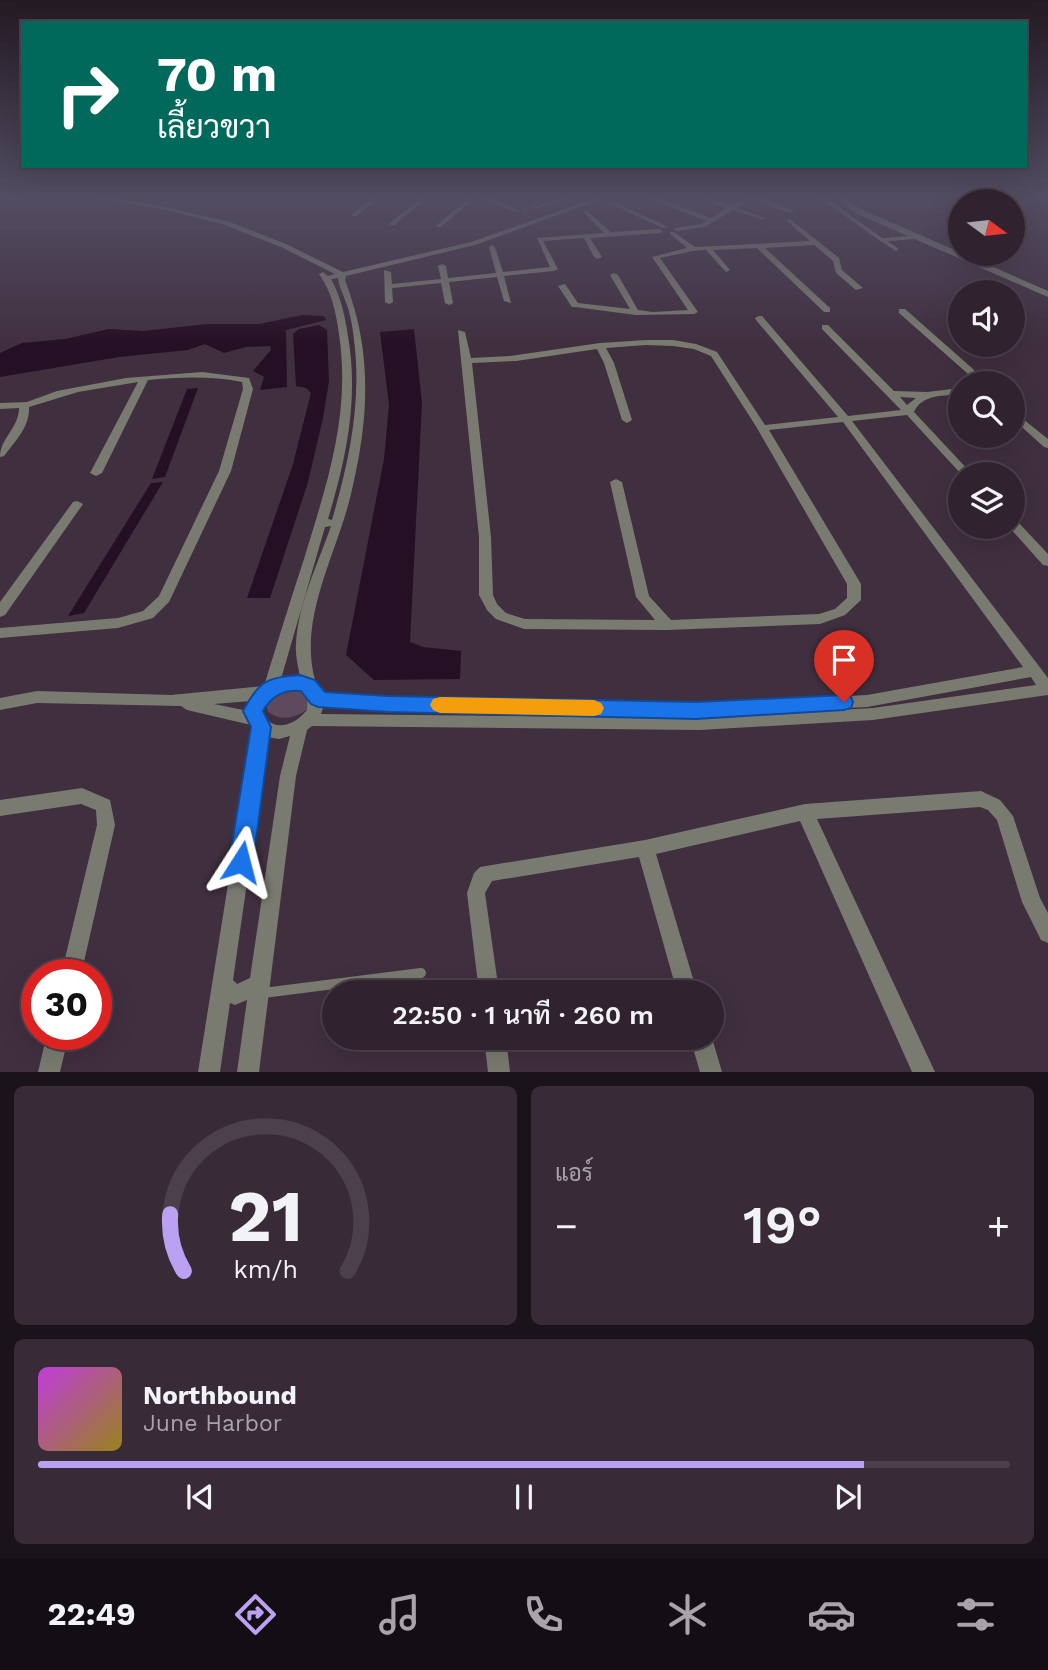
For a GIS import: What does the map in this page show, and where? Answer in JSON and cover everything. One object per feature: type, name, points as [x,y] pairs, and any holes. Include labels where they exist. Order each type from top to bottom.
[{"type":"street","points":[[285,245],[326,273],[342,275],[469,245]]},
{"type":"street","points":[[390,286],[554,269],[542,245]]},
{"type":"street","points":[[591,245],[598,257]]},
{"type":"street","points":[[689,245],[693,249]]},
{"type":"street","points":[[562,286],[575,305],[636,313],[694,312],[656,257],[693,249],[758,245]]},
{"type":"street","points":[[758,245],[827,310]]},
{"type":"street","points":[[819,245],[836,260],[839,271],[859,288]]},
{"type":"street","points":[[936,245],[1048,293]]},
{"type":"street","points":[[492,247],[508,301]]},
{"type":"street","points":[[708,248],[726,270]]},
{"type":"street","points":[[442,266],[449,303]]},
{"type":"street","points":[[387,272],[389,302]]},
{"type":"street","points":[[209,1072],[258,723],[253,711],[266,691],[341,460],[347,419],[348,360],[340,312],[326,273]]},
{"type":"street","points":[[308,685],[303,643],[326,554],[337,525],[359,419],[362,376],[353,311],[341,280],[342,275]]},
{"type":"street","points":[[614,275],[636,313]]},
{"type":"street","points":[[340,312],[353,311]]},
{"type":"street","points":[[902,311],[970,371]]},
{"type":"street","points":[[760,318],[846,420],[1048,689]]},
{"type":"street","points":[[825,327],[894,394],[956,462]]},
{"type":"street","points":[[461,332],[467,361],[485,537],[486,595],[501,617],[524,624],[667,625],[820,619],[839,612],[854,600],[854,584],[762,428],[714,354],[703,347],[662,343],[600,346],[516,358],[467,361]]},
{"type":"street","points":[[600,346],[609,363],[627,420]]},
{"type":"street","points":[[0,406],[15,403],[24,406],[57,394],[145,379],[230,376],[246,380],[248,389],[225,471],[164,599],[148,615],[118,623],[0,633]]},
{"type":"street","points":[[96,472],[145,379]]},
{"type":"street","points":[[894,394],[948,393]]},
{"type":"street","points":[[909,412],[913,403],[927,395]]},
{"type":"street","points":[[0,454],[22,423],[26,412],[24,406]]},
{"type":"street","points":[[762,428],[909,412]]},
{"type":"street","points":[[1025,424],[1048,444]]},
{"type":"street","points":[[616,482],[643,597],[667,625]]},
{"type":"street","points":[[0,612],[77,504]]},
{"type":"street","points":[[320,525],[328,522],[337,525]]},
{"type":"street","points":[[1025,537],[1048,562]]},
{"type":"street","points":[[318,699],[388,704],[696,710],[867,701],[1033,671]]},
{"type":"street","points":[[0,704],[37,697],[171,701],[266,691],[290,682],[308,685],[315,691],[318,699],[316,710],[304,723],[288,776],[248,1072]]},
{"type":"street","points":[[171,701],[258,723],[279,732],[304,723],[699,724],[873,714],[1048,689]]},
{"type":"street","points":[[0,808],[82,796],[104,805],[106,825],[75,959]]},
{"type":"street","points":[[487,980],[476,892],[481,879],[487,873],[645,848],[805,812],[981,799],[994,805],[1004,816],[1032,902],[1048,933]]},
{"type":"street","points":[[805,812],[924,1072]]},
{"type":"street","points":[[645,848],[684,980]]},
{"type":"street","points":[[222,985],[235,995],[257,990]]},
{"type":"street","points":[[49,1072],[54,1050]]},
{"type":"street","points":[[496,1050],[499,1072]]},
{"type":"street","points":[[705,1050],[711,1072]]},
{"type":"lane","points":[[890,245],[896,249]]},
{"type":"lane","points":[[257,990],[421,972]]},
{"type":"shaded area","points":[[302,315],[324,316],[326,320],[286,330],[287,387],[260,390],[264,377],[253,371],[271,350],[270,346],[246,347],[224,353],[205,344],[188,350],[119,357],[0,377],[0,353],[22,343],[65,339],[109,329],[143,331],[207,324],[259,324]]},
{"type":"shaded area","points":[[319,325],[327,330],[329,381],[308,482],[270,598],[247,598],[293,464],[311,393],[306,388],[296,386],[293,334],[299,329]]},
{"type":"shaded area","points":[[414,329],[422,403],[410,642],[423,647],[461,651],[460,679],[374,680],[346,655],[384,459],[389,405],[380,332]]},
{"type":"shaded area","points":[[198,388],[165,477],[152,479],[187,389]]},
{"type":"shaded area","points":[[163,482],[84,613],[68,616],[151,483]]},
{"type":"shaded area","points":[[305,681],[312,705],[297,715],[285,718],[268,712],[265,698]]},
{"type":"slow traffic","points":[[440,705],[594,708]]},
{"type":"route","points":[[241,862],[261,727],[253,711],[262,694],[280,684],[300,682],[308,685],[315,691],[318,699],[388,704],[696,710],[844,702]]}]
